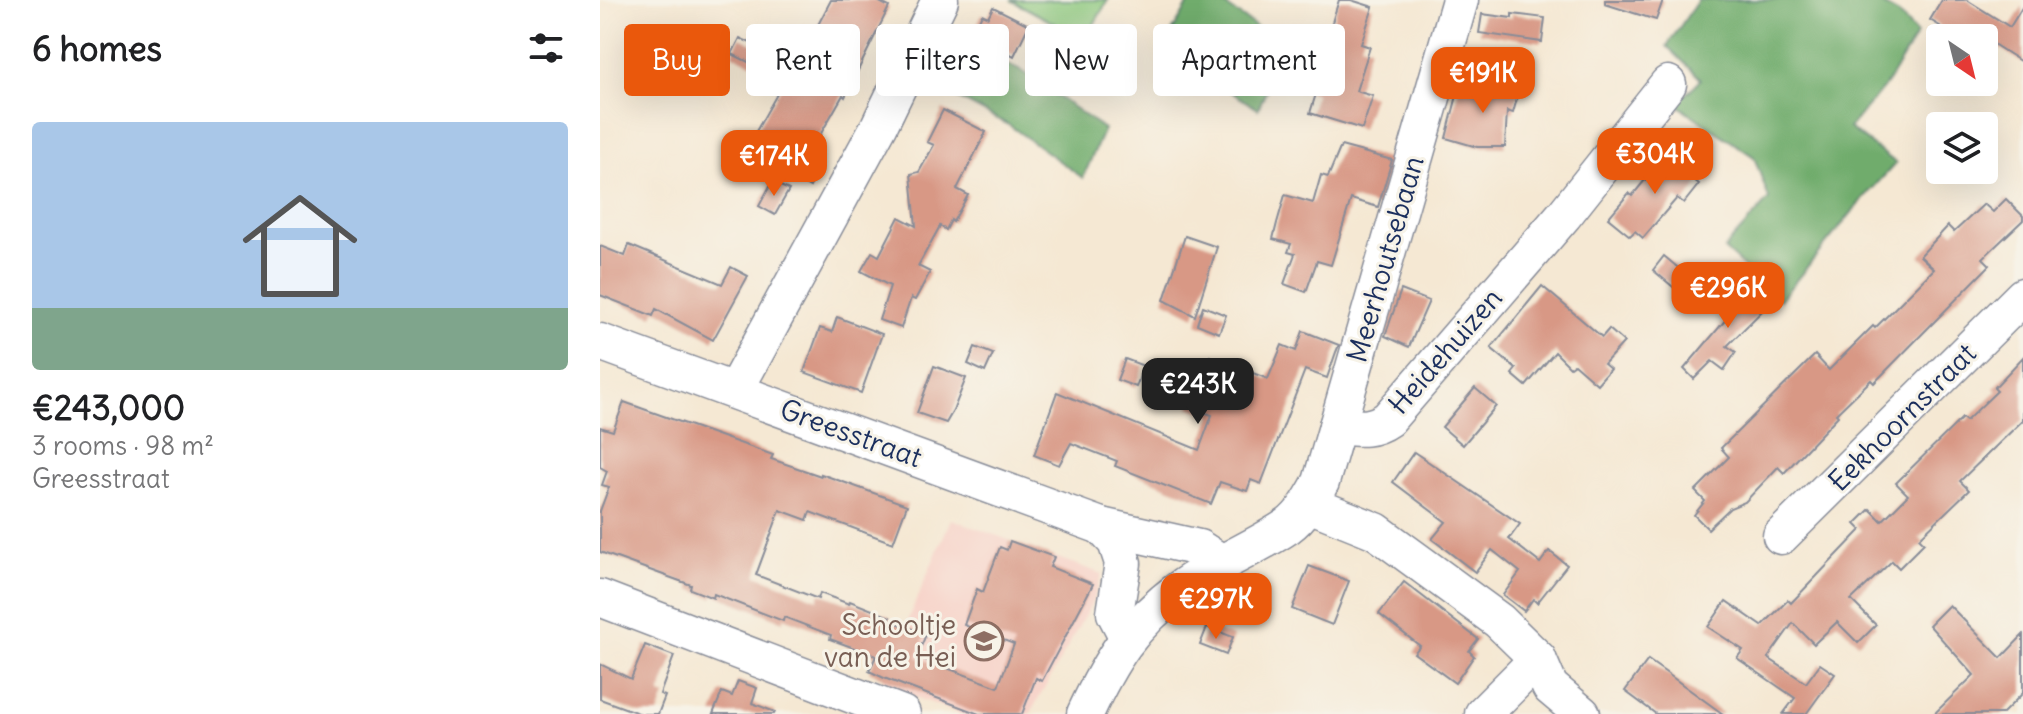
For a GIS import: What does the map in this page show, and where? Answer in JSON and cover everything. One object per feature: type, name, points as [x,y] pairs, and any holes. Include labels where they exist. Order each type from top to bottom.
[{"type":"street","points":[[735,390],[879,126],[940,0]]},
{"type":"street","name":"Meerhoutsebaan","points":[[1337,426],[1460,0]]},
{"type":"street","name":"Heidehuizen","points":[[1337,426],[1364,429],[1388,419],[1564,215],[1668,84]]},
{"type":"street","name":"Eekhoornstraat","points":[[1781,536],[2023,296]]},
{"type":"street","name":"Greesstraat","points":[[600,342],[1101,526],[1199,548],[1222,563]]},
{"type":"street","points":[[1085,714],[1113,658],[1153,610],[1183,587],[1289,525],[1309,504],[1321,482],[1337,426]]},
{"type":"street","points":[[1309,504],[1376,531],[1499,621],[1538,659],[1550,687],[1582,714]]},
{"type":"street","points":[[1101,526],[1120,552],[1123,563],[1115,613],[1128,638]]},
{"type":"street","points":[[600,598],[902,714]]},
{"type":"street","points":[[1483,714],[1538,659]]},
{"type":"shaded area","name":"Schooltje van de Hei","points":[[951,519],[1102,574],[1093,601],[1030,714],[961,714],[910,695],[882,680]]},
{"type":"green space","points":[[1011,0],[1108,0],[1094,24],[1055,24]]},
{"type":"green space","points":[[1191,0],[1217,0],[1252,24],[1177,24]]},
{"type":"green space","points":[[1698,0],[1874,0],[1899,14],[1917,34],[1886,85],[1849,128],[1896,163],[1780,300],[1724,249],[1769,199],[1754,157],[1676,104],[1701,79],[1667,46]]},
{"type":"green space","points":[[1009,65],[1025,73],[1025,96],[1057,96],[1104,129],[1083,178],[1009,125],[954,96],[1009,96]]},
{"type":"green space","points":[[1237,96],[1264,96],[1258,109]]},
{"type":"building","points":[[831,0],[876,0],[889,7],[881,24],[876,24],[876,34],[860,66],[860,24],[818,24]]},
{"type":"building","points":[[1339,0],[1351,0],[1373,7],[1361,44],[1370,47],[1356,91],[1373,96],[1362,129],[1310,113],[1315,96],[1345,96],[1345,24],[1331,24]]},
{"type":"building","points":[[1605,0],[1663,0],[1656,20],[1605,4]]},
{"type":"building","points":[[1942,0],[1967,0],[2010,27],[2023,6],[2023,63],[1998,47],[1998,24],[1937,24],[1930,20]]},
{"type":"building","points":[[993,7],[1027,24],[1014,56],[1009,54],[1009,24],[977,24],[982,14],[988,17]]},
{"type":"building","points":[[1482,14],[1545,18],[1542,42],[1479,33]]},
{"type":"building","points":[[740,38],[746,41],[746,61],[732,54]]},
{"type":"building","points":[[1490,80],[1520,88],[1513,113],[1507,111],[1505,147],[1477,147],[1446,138],[1460,84],[1487,91]]},
{"type":"building","points":[[776,96],[842,96],[807,158],[755,133]]},
{"type":"building","points":[[943,110],[986,132],[957,189],[968,195],[946,230],[940,226],[918,266],[930,272],[915,300],[911,298],[901,328],[879,320],[890,286],[861,271],[872,252],[879,256],[899,217],[916,226],[911,174],[919,172],[934,145],[927,142]]},
{"type":"building","points":[[1341,146],[1392,160],[1378,207],[1351,199],[1331,265],[1317,261],[1306,292],[1284,284],[1295,254],[1288,252],[1291,244],[1273,239],[1285,195],[1313,203],[1321,175],[1328,177]]},
{"type":"building","points":[[1668,152],[1694,169],[1689,176],[1699,184],[1684,203],[1677,198],[1643,238],[1635,231],[1630,236],[1608,218],[1629,193],[1632,196]]},
{"type":"building","points":[[799,158],[819,168],[810,187],[790,176]]},
{"type":"building","points":[[772,182],[789,190],[775,215],[759,206]]},
{"type":"building","points":[[2006,199],[2023,216],[2023,220],[1983,258],[1990,265],[1874,383],[1871,380],[1836,414],[1838,416],[1784,473],[1778,467],[1745,502],[1730,508],[1708,529],[1694,515],[1705,501],[1695,491],[1729,457],[1721,448],[1815,355],[1829,370],[1873,326],[1875,328],[1934,269],[1920,256],[1948,226],[1954,232],[1984,204],[1993,212]]},
{"type":"building","points":[[1185,236],[1217,247],[1195,316],[1164,300]]},
{"type":"building","points":[[629,245],[722,284],[731,267],[748,276],[713,340],[656,309],[653,316],[600,295],[600,246],[625,256]]},
{"type":"building","points":[[1664,256],[1689,277],[1678,291],[1653,270]]},
{"type":"building","points":[[1745,282],[1768,305],[1727,346],[1736,352],[1724,370],[1712,361],[1694,379],[1684,369],[1728,317],[1719,308]]},
{"type":"building","points":[[1542,286],[1602,337],[1609,329],[1624,342],[1604,364],[1610,369],[1597,384],[1574,364],[1570,367],[1555,352],[1526,386],[1512,374],[1516,369],[1491,348]]},
{"type":"building","points":[[1401,290],[1429,301],[1409,347],[1385,336]]},
{"type":"building","points":[[1203,306],[1226,315],[1219,333],[1197,324]]},
{"type":"building","points":[[837,317],[882,334],[861,393],[804,372],[820,328],[832,332]]},
{"type":"building","points":[[1303,331],[1339,345],[1327,378],[1305,370],[1261,484],[1251,480],[1247,491],[1220,482],[1211,504],[1115,466],[1117,461],[1071,443],[1059,465],[1034,455],[1057,392],[1199,450],[1212,415],[1190,407],[1210,356],[1268,379],[1282,345],[1296,351]]},
{"type":"building","points":[[975,347],[993,354],[985,372],[968,364]]},
{"type":"building","points":[[2023,357],[2023,420],[1960,481],[1969,490],[1919,538],[1924,543],[1899,568],[1892,561],[1851,600],[1876,625],[1858,643],[1837,622],[1814,644],[1793,623],[1768,658],[1806,683],[1820,664],[1835,674],[1806,714],[1783,714],[1795,698],[1737,658],[1743,650],[1708,627],[1726,601],[1762,626],[1788,600],[1791,603],[1861,530],[1855,524],[1870,509],[1882,521],[1908,495],[1896,483],[1962,418],[1966,421],[1997,391],[1994,388]]},
{"type":"building","points":[[1125,359],[1144,366],[1136,387],[1117,380]]},
{"type":"building","points":[[934,366],[966,378],[946,423],[917,413]]},
{"type":"building","points":[[1475,388],[1496,406],[1463,445],[1442,427]]},
{"type":"building","points":[[624,402],[773,455],[771,459],[907,505],[893,543],[810,512],[807,520],[780,510],[756,575],[818,599],[820,593],[849,604],[850,601],[926,634],[917,657],[998,687],[1014,644],[964,625],[977,589],[983,592],[1000,547],[1007,550],[1010,541],[1054,557],[1050,567],[1093,584],[1042,681],[1036,678],[1022,714],[979,714],[884,678],[869,671],[876,656],[830,639],[831,635],[784,617],[783,621],[714,594],[713,598],[690,589],[691,585],[600,552],[600,511],[609,487],[602,485],[607,471],[600,467],[600,427],[613,431]]},
{"type":"building","points":[[1414,452],[1520,524],[1509,539],[1540,563],[1549,551],[1567,565],[1537,603],[1533,599],[1524,611],[1503,595],[1520,572],[1492,550],[1475,572],[1432,539],[1446,522],[1393,482]]},
{"type":"building","points":[[1309,566],[1349,581],[1332,625],[1292,609]]},
{"type":"building","points":[[1404,582],[1478,639],[1469,651],[1474,656],[1455,683],[1414,653],[1420,646],[1379,614]]},
{"type":"building","points":[[1949,605],[2001,658],[2023,635],[2023,693],[2002,714],[1934,714],[1974,675],[1929,625]]},
{"type":"building","points":[[1207,627],[1233,637],[1226,655],[1200,645]]},
{"type":"building","points":[[645,645],[674,656],[660,694],[665,696],[658,714],[641,714],[600,699],[600,664],[631,679]]},
{"type":"building","points":[[1648,660],[1723,714],[1656,714],[1625,691]]},
{"type":"building","points":[[738,681],[757,688],[752,703],[774,714],[713,714],[722,692],[732,696]]},
{"type":"place","name":"Schooltje van de Hei","points":[[984,641]]}]
